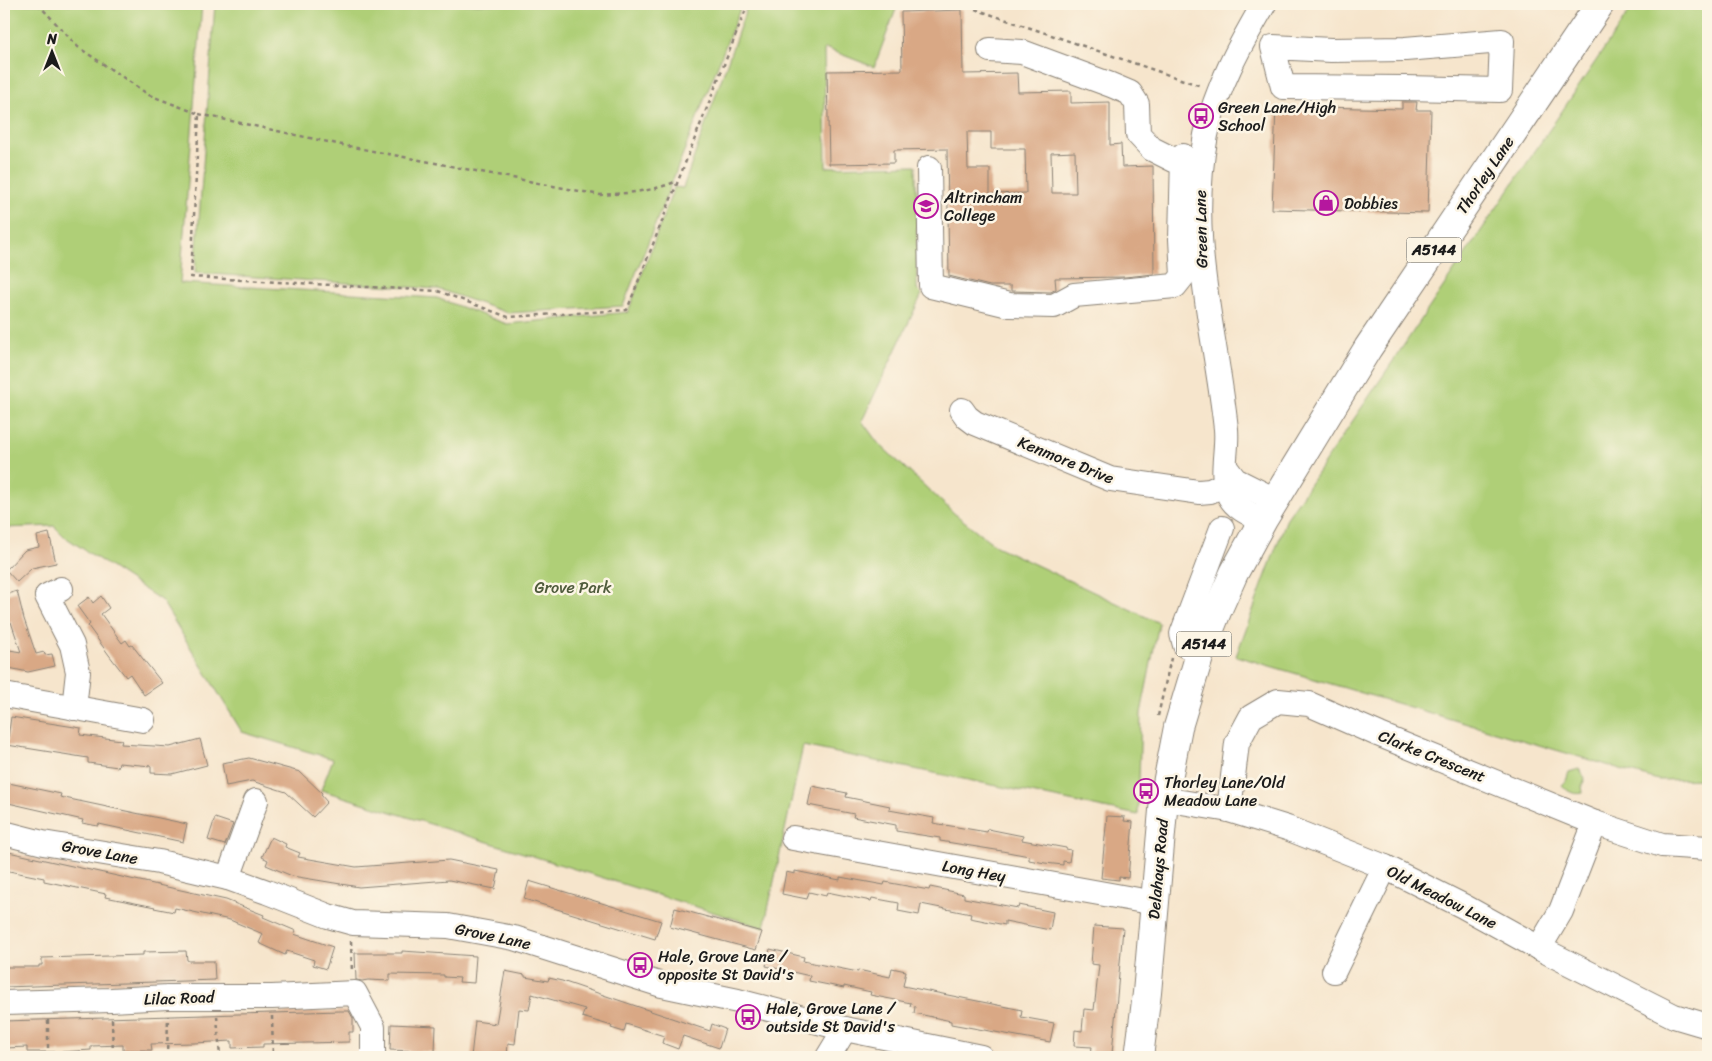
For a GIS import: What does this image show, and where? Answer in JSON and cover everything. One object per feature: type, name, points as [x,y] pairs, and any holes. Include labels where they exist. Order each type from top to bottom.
[{"type":"main road","name":"Thorley Lane","points":[[1269,510],[1368,348],[1600,4]]},
{"type":"main road","name":"Delahays Road","points":[[1140,1057],[1164,799],[1178,727],[1200,654],[1234,572],[1269,510]]},
{"type":"street","name":"Green Lane","points":[[1229,477],[1226,431],[1193,276],[1198,220],[1186,158],[1206,134],[1219,92],[1257,10]]},
{"type":"street","points":[[1257,10],[1273,47],[1283,87],[1500,90],[1502,42],[1406,49],[1331,50],[1273,47]]},
{"type":"street","points":[[990,50],[1022,52],[1111,84],[1130,93],[1137,104],[1138,134],[1152,149],[1186,158]]},
{"type":"street","points":[[1186,158],[1169,168],[1167,180],[1168,234],[1172,261],[1176,269],[1193,276]]},
{"type":"street","points":[[929,168],[931,286],[1009,305],[1054,306],[1074,295],[1175,286],[1193,276]]},
{"type":"street","name":"Kenmore Drive","points":[[962,410],[975,423],[1110,479],[1199,492],[1210,491],[1229,477]]},
{"type":"street","points":[[1229,477],[1269,510]]},
{"type":"street","points":[[1200,654],[1185,645],[1182,634],[1222,528]]},
{"type":"street","points":[[61,589],[47,596],[72,645],[78,672],[74,708]]},
{"type":"street","points":[[4,695],[143,720]]},
{"type":"street","name":"Clarke Crescent","points":[[1229,810],[1237,743],[1252,717],[1278,701],[1309,704],[1595,823],[1662,845],[1708,848]]},
{"type":"street","name":"Old Meadow Lane","points":[[1164,799],[1229,810],[1287,828],[1385,867],[1674,1016],[1708,1026]]},
{"type":"street","points":[[228,878],[257,801]]},
{"type":"street","points":[[1539,948],[1561,911],[1595,823]]},
{"type":"street","name":"Grove Lane","points":[[4,833],[43,842],[159,862],[228,878],[328,916],[350,922],[448,926],[514,938],[662,985],[738,1001],[845,1029],[969,1056]]},
{"type":"street","name":"Long Hey","points":[[793,838],[1155,903]]},
{"type":"street","points":[[1334,971],[1385,867]]},
{"type":"street","points":[[354,992],[373,1027],[373,1057]]},
{"type":"street","name":"Lilac Road","points":[[4,1003],[168,997],[272,997],[354,992]]},
{"type":"street","points":[[828,1057],[845,1029]]},
{"type":"path","points":[[38,4],[78,47],[149,96],[199,114],[342,145],[600,194],[635,193],[663,187],[678,181]]},
{"type":"path","points":[[199,114],[191,277],[438,291],[508,317],[627,310],[748,4]]},
{"type":"path","points":[[960,4],[1219,92]]},
{"type":"path","points":[[1257,10],[1324,4]]},
{"type":"path","points":[[350,922],[354,992]]},
{"type":"path","points":[[167,1057],[168,997]]},
{"type":"path","points":[[215,997],[220,1057]]},
{"type":"path","points":[[272,997],[273,1057]]},
{"type":"path","points":[[111,1000],[113,1057]]},
{"type":"path","points":[[48,1001],[48,1057]]},
{"type":"green space","name":"Grove Park","points":[[4,4],[202,4],[180,283],[437,298],[507,324],[628,312],[674,187],[683,188],[748,4],[898,4],[874,67],[825,48],[824,51],[826,167],[916,165],[917,289],[922,294],[862,421],[878,443],[955,514],[996,546],[1159,623],[1141,713],[1138,815],[803,746],[764,928],[321,790],[333,759],[242,732],[162,601],[65,537],[54,526],[4,528]]},
{"type":"green space","points":[[215,4],[742,4],[623,306],[508,313],[438,289],[195,273]]},
{"type":"green space","points":[[1708,5],[1708,779],[1658,780],[1236,656],[1287,518],[1633,6]]},
{"type":"green space","points":[[1579,769],[1585,778],[1582,786],[1583,793],[1580,794],[1569,791],[1562,785],[1566,781],[1569,772]]},
{"type":"building","points":[[962,10],[963,74],[1017,73],[1018,92],[1071,91],[1071,103],[1110,102],[1110,145],[1121,144],[1122,167],[1153,166],[1154,274],[1125,277],[1055,278],[1056,289],[1051,292],[1011,291],[1011,286],[990,286],[949,276],[947,149],[894,150],[894,163],[829,164],[827,71],[902,70],[901,12]],"holes":[[[967,132],[991,132],[991,149],[1025,149],[1026,193],[990,194],[990,169],[968,169]],[[1075,152],[1076,193],[1052,193],[1051,153]]]},
{"type":"building","points":[[1402,102],[1417,102],[1416,110],[1431,110],[1428,213],[1272,209],[1276,106],[1402,109]]},
{"type":"building","points":[[49,533],[56,563],[32,568],[17,582],[6,570],[25,550],[39,547],[37,536]]},
{"type":"building","points":[[17,591],[36,654],[44,652],[45,655],[52,654],[55,666],[28,672],[4,667],[4,649],[21,652],[11,622],[7,623],[4,608],[4,595]]},
{"type":"building","points":[[101,596],[109,608],[101,614],[122,643],[126,640],[130,646],[132,645],[162,683],[144,695],[130,674],[126,677],[109,655],[88,626],[90,624],[77,606],[89,597],[93,603]]},
{"type":"building","points":[[11,717],[81,728],[80,735],[122,740],[121,744],[170,747],[200,739],[207,765],[172,774],[151,773],[151,766],[119,763],[118,767],[88,763],[88,758],[7,745]]},
{"type":"building","points":[[249,758],[300,772],[322,793],[321,795],[327,802],[313,817],[286,792],[252,781],[226,786],[222,763]]},
{"type":"building","points":[[4,782],[61,794],[60,797],[187,824],[183,842],[99,824],[98,826],[82,823],[83,820],[4,802]]},
{"type":"building","points":[[812,786],[847,793],[846,797],[890,806],[889,810],[934,818],[933,823],[987,832],[988,829],[1023,836],[1022,840],[1066,848],[1071,850],[1069,862],[1063,861],[1063,865],[1045,863],[1029,860],[1029,856],[940,841],[940,838],[896,831],[896,825],[853,817],[854,814],[808,805]]},
{"type":"building","points":[[1107,816],[1125,817],[1124,821],[1133,822],[1128,878],[1119,877],[1119,880],[1101,878]]},
{"type":"building","points":[[215,818],[233,824],[225,845],[208,840]]},
{"type":"building","points":[[271,837],[286,844],[285,847],[300,853],[298,857],[356,867],[449,860],[499,870],[495,889],[449,880],[359,887],[292,876],[266,865],[268,860],[262,857]]},
{"type":"building","points":[[4,851],[226,900],[264,915],[263,917],[296,931],[294,934],[333,947],[326,969],[313,965],[314,960],[287,951],[285,955],[259,943],[263,934],[230,920],[175,908],[174,912],[154,908],[105,897],[106,894],[44,881],[44,878],[4,870]]},
{"type":"building","points":[[795,871],[840,880],[840,877],[884,885],[885,882],[929,890],[930,887],[964,894],[964,898],[1018,908],[1019,905],[1053,912],[1050,930],[1005,921],[1005,925],[970,918],[971,914],[921,904],[919,915],[898,911],[899,903],[872,898],[871,901],[827,892],[826,896],[809,892],[807,899],[782,894],[786,872],[795,874]]},
{"type":"building","points":[[529,881],[661,921],[655,939],[524,899]]},
{"type":"building","points":[[675,908],[762,932],[756,950],[670,927]]},
{"type":"building","points":[[1094,926],[1123,928],[1112,1054],[1091,1053],[1092,1047],[1074,1046],[1075,1030],[1082,1031],[1084,1009],[1094,1010],[1099,965],[1091,964]]},
{"type":"building","points":[[770,949],[804,957],[803,961],[858,972],[858,970],[890,977],[892,968],[906,971],[903,986],[1022,1010],[1021,1017],[1054,1023],[1050,1042],[951,1024],[951,1021],[914,1013],[915,1007],[910,1006],[911,1003],[870,995],[871,992],[844,986],[844,988],[809,981],[810,976],[766,966]]},
{"type":"building","points":[[186,951],[187,960],[189,961],[214,961],[215,980],[4,987],[4,967],[39,967],[39,965],[42,965],[42,958],[143,955],[143,952]]},
{"type":"building","points":[[402,951],[476,956],[474,983],[459,982],[460,978],[444,977],[444,975],[390,974],[390,981],[356,980],[355,953],[402,953]]},
{"type":"building","points":[[505,971],[525,975],[525,977],[548,981],[549,978],[562,981],[710,1031],[712,1024],[725,1029],[719,1048],[683,1036],[678,1049],[662,1043],[664,1036],[626,1024],[624,1032],[611,1028],[612,1026],[582,1017],[585,1009],[532,994],[529,1010],[519,1009],[515,1044],[508,1043],[507,1057],[471,1057],[475,1021],[496,1024]]},
{"type":"building","points":[[349,1011],[353,1018],[353,1032],[349,1032],[349,1042],[263,1044],[263,1047],[232,1048],[232,1041],[151,1044],[152,1050],[123,1050],[123,1045],[91,1046],[91,1050],[27,1052],[27,1047],[5,1048],[4,1042],[4,1021]]},
{"type":"building","points":[[391,1024],[436,1026],[435,1052],[390,1050]]},
{"type":"place","name":"Green Lane/High School","points":[[1201,116]]},
{"type":"place","name":"Dobbies","points":[[1326,203]]},
{"type":"place","name":"Altrincham College","points":[[926,206]]},
{"type":"place","name":"Thorley Lane/Old Meadow Lane","points":[[1146,791]]},
{"type":"place","name":"Hale, Grove Lane / opposite St David's","points":[[640,965]]},
{"type":"place","name":"Hale, Grove Lane / outside St David's","points":[[748,1017]]}]
